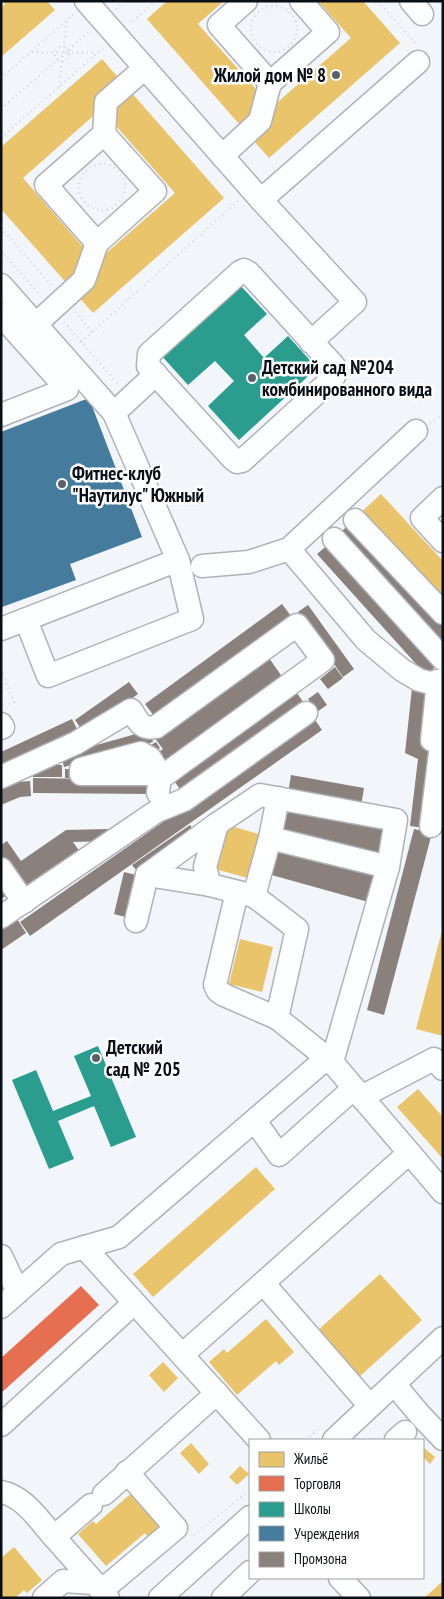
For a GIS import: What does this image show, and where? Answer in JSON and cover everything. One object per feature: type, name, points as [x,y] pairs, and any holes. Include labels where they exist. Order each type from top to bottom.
[{"type":"street","points":[[246,1],[219,25],[270,83]]},
{"type":"street","points":[[222,156],[260,121],[270,83],[328,32],[301,1]]},
{"type":"street","points":[[80,7],[102,20],[222,156],[251,199],[355,302],[312,342]]},
{"type":"street","points":[[251,199],[417,53]]},
{"type":"street","points":[[97,242],[46,185],[104,134],[106,102],[145,68]]},
{"type":"street","points":[[36,324],[84,280],[97,242],[155,191],[104,134]]},
{"type":"street","points":[[244,270],[249,273],[334,366],[336,372],[333,378],[242,461],[237,462],[156,374],[148,366],[149,354],[244,270]]},
{"type":"street","points":[[1,285],[36,324],[122,406],[178,560],[192,619],[48,676],[26,620]]},
{"type":"street","points":[[1,315],[67,389],[1,415]]},
{"type":"street","points":[[122,406],[156,374]]},
{"type":"street","points":[[202,566],[249,562],[289,549],[416,432]]},
{"type":"street","points":[[443,498],[422,518],[443,541]]},
{"type":"street","points":[[355,520],[443,613]]},
{"type":"street","points":[[334,539],[443,659]]},
{"type":"street","points":[[289,549],[366,640],[402,670],[419,680],[430,683],[440,681],[432,740],[441,745],[431,826]]},
{"type":"street","points":[[1,630],[178,560]]},
{"type":"street","points":[[1,777],[76,743],[131,710],[141,725],[148,728],[156,727],[297,625],[323,660],[160,777],[157,811]]},
{"type":"street","points":[[1,917],[157,811],[184,800],[306,713]]},
{"type":"street","points":[[1,724],[1,728]]},
{"type":"street","points":[[136,921],[147,875],[260,795],[396,820],[388,868],[332,1062]]},
{"type":"street","points":[[278,798],[270,838],[246,894],[215,985],[218,991],[224,995],[277,1018],[332,1062],[443,1192]]},
{"type":"street","points":[[210,884],[205,867],[217,824]]},
{"type":"street","points":[[270,838],[388,868]]},
{"type":"street","points":[[1,869],[24,902]]},
{"type":"street","points":[[147,875],[210,884],[246,894],[297,929],[277,1018]]},
{"type":"street","points":[[255,1121],[279,1155],[358,1092],[434,1059],[443,1069]]},
{"type":"street","points":[[1,1307],[61,1254],[119,1237],[321,1063],[332,1062]]},
{"type":"street","points":[[182,1355],[409,1153]]},
{"type":"street","points":[[84,1247],[258,1439]]},
{"type":"street","points":[[1,1256],[18,1292]]},
{"type":"street","points":[[263,1282],[370,1406]]},
{"type":"street","points":[[1,1425],[134,1303]]},
{"type":"street","points":[[335,1439],[443,1338]]},
{"type":"street","points":[[394,1384],[443,1439]]},
{"type":"street","points":[[54,1537],[217,1393]]},
{"type":"street","points":[[101,1590],[176,1528],[127,1472]]},
{"type":"street","points":[[1,1492],[12,1494],[24,1503],[101,1590]]},
{"type":"street","points":[[160,1598],[249,1518]]},
{"type":"street","points":[[223,1598],[249,1573]]},
{"type":"street","points":[[44,1598],[62,1581],[101,1590]]},
{"type":"street","points":[[340,1585],[359,1598]]},
{"type":"path","points":[[1,109],[124,1]]},
{"type":"path","points":[[133,21],[156,1]]},
{"type":"path","points":[[277,1],[277,6]]},
{"type":"path","points":[[378,1],[417,53]]},
{"type":"path","points":[[269,6],[277,6],[285,8],[291,13],[298,27],[294,43],[281,52],[273,53],[266,51],[255,42],[251,28],[256,14],[269,6]]},
{"type":"path","points":[[1,78],[80,7]]},
{"type":"path","points":[[56,59],[62,61],[67,59],[68,19]]},
{"type":"path","points":[[3,136],[106,46]]},
{"type":"path","points":[[54,53],[58,48],[98,53]]},
{"type":"path","points":[[30,52],[64,53]]},
{"type":"path","points":[[54,53],[56,59]]},
{"type":"path","points":[[58,88],[64,53]]},
{"type":"path","points":[[96,164],[112,166],[119,171],[125,186],[121,201],[115,207],[100,211],[87,206],[82,200],[78,186],[84,172],[96,164]]},
{"type":"path","points":[[81,342],[251,199]]},
{"type":"path","points":[[1,228],[58,304],[122,406]]},
{"type":"path","points":[[1,251],[58,304],[92,332]]},
{"type":"path","points":[[1,669],[14,702],[1,707]]},
{"type":"building: Жильё","points":[[2,1],[47,1],[55,10],[1,57],[1,8],[5,4]]},
{"type":"building: Жильё","name":"Жилой дом № 8","points":[[167,1],[224,1],[198,24],[272,107],[351,38],[318,1],[363,1],[400,43],[269,158],[147,19]]},
{"type":"building: Жильё","points":[[102,59],[224,198],[93,313],[1,209],[1,147]],"holes":[[[101,109],[175,193],[96,262],[23,178]]]},
{"type":"building: Жильё","points":[[381,494],[443,561],[443,606],[358,515]]},
{"type":"building: Жильё","points":[[227,825],[262,835],[251,879],[215,869]]},
{"type":"building: Жильё","points":[[443,931],[443,1036],[416,1029]]},
{"type":"building: Жильё","points":[[240,939],[273,947],[262,992],[229,984]]},
{"type":"building: Жильё","points":[[418,1089],[443,1117],[443,1159],[397,1107]]},
{"type":"building: Жильё","points":[[256,1167],[275,1189],[153,1297],[133,1274]]},
{"type":"building: Жильё","points":[[380,1274],[422,1320],[358,1378],[316,1332]]},
{"type":"building: Жильё","points":[[266,1319],[294,1352],[279,1365],[276,1361],[237,1395],[209,1362],[224,1349],[227,1353]]},
{"type":"building: Жильё","points":[[163,1362],[178,1378],[164,1392],[149,1375]]},
{"type":"building: Жильё","points":[[191,1443],[209,1464],[199,1474],[180,1453]]},
{"type":"building: Жильё","points":[[424,1448],[435,1457],[430,1464],[424,1458]]},
{"type":"building: Жильё","points":[[240,1466],[249,1474],[237,1485],[229,1477]]},
{"type":"building: Жильё","points":[[135,1490],[163,1524],[148,1537],[145,1533],[106,1566],[78,1534],[93,1521],[96,1524]]},
{"type":"building: Жильё","points":[[14,1547],[42,1580],[27,1593],[24,1590],[15,1598],[1,1598],[1,1558]]},
{"type":"building: Жильё","points":[[443,1581],[443,1598],[424,1598]]},
{"type":"building: Торговля","points":[[81,1286],[99,1305],[1,1393],[1,1358]]},
{"type":"building: Школы","points":[[238,283],[267,314],[244,335],[264,358],[288,336],[317,368],[239,440],[208,406],[234,381],[215,361],[188,385],[160,354]]},
{"type":"building: Школы","name":"Детский сад № 205","points":[[98,1046],[136,1137],[111,1147],[94,1106],[58,1121],[74,1159],[49,1169],[12,1080],[36,1070],[53,1111],[91,1096],[74,1056]]},
{"type":"building: Учреждения","name":"Фитнес-клуб \"Наутилус\" Южный","points":[[89,398],[142,537],[70,564],[76,580],[2,607],[1,432]]},
{"type":"building: Промзона","points":[[350,524],[443,625],[443,652],[336,536]]},
{"type":"building: Промзона","points":[[330,543],[439,664],[426,675],[317,554]]},
{"type":"building: Промзона","points":[[282,604],[294,620],[157,720],[145,704]]},
{"type":"building: Промзона","points":[[308,605],[354,669],[343,677],[298,612]]},
{"type":"building: Промзона","points":[[267,655],[285,681],[165,768],[154,755],[163,749],[154,737]]},
{"type":"building: Промзона","points":[[335,667],[343,678],[328,689],[320,679]]},
{"type":"building: Промзона","points":[[129,682],[138,694],[84,733],[75,720]]},
{"type":"building: Промзона","points":[[412,688],[427,690],[420,745],[434,751],[424,828],[410,826],[418,759],[405,753]]},
{"type":"building: Промзона","points":[[294,689],[304,703],[182,792],[172,778]]},
{"type":"building: Промзона","points":[[318,692],[327,705],[317,712],[308,699]]},
{"type":"building: Промзона","points":[[313,717],[322,730],[30,936],[20,922]]},
{"type":"building: Промзона","points":[[72,719],[79,733],[1,769],[1,752]]},
{"type":"building: Промзона","points":[[150,730],[153,742],[64,767],[61,755]]},
{"type":"building: Промзона","points":[[156,742],[160,748],[150,754],[146,748]]},
{"type":"building: Промзона","points":[[33,765],[62,765],[62,777],[33,777]]},
{"type":"building: Промзона","points":[[65,769],[79,769],[79,778],[65,778]]},
{"type":"building: Промзона","points":[[291,775],[364,788],[361,806],[288,793]]},
{"type":"building: Промзона","points":[[33,778],[153,780],[153,794],[33,793]]},
{"type":"building: Промзона","points":[[30,781],[31,796],[20,797],[1,805],[1,789],[18,782]]},
{"type":"building: Промзона","points":[[284,807],[388,827],[383,854],[279,834]]},
{"type":"building: Промзона","points":[[190,825],[198,836],[141,876],[132,865]]},
{"type":"building: Промзона","points":[[109,829],[110,841],[73,842],[83,856],[25,897],[1,863],[1,845],[7,841],[21,861],[66,830]]},
{"type":"building: Промзона","points":[[414,829],[432,833],[384,1015],[367,1010]]},
{"type":"building: Промзона","points":[[276,847],[380,877],[372,903],[268,874]]},
{"type":"building: Промзона","points":[[124,872],[140,876],[129,918],[114,914]]},
{"type":"building: Промзона","points":[[1,887],[7,895],[1,899]]},
{"type":"building: Промзона","points":[[17,919],[26,933],[1,950],[1,930]]},
{"type":"place","name":"Жилой дом № 8","points":[[336,75]]},
{"type":"place","name":"Детский сад №204 комбинированного вида","points":[[252,378]]},
{"type":"place","name":"Фитнес-клуб \"Наутилус\" Южный","points":[[62,484]]},
{"type":"place","name":"Детский сад № 205","points":[[96,1058]]}]
